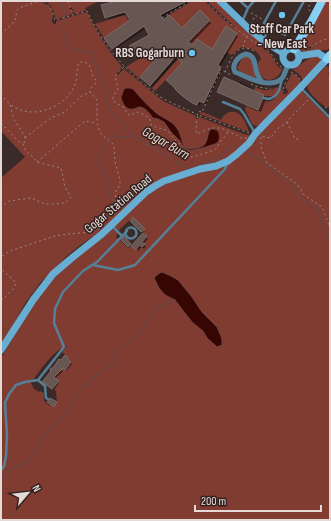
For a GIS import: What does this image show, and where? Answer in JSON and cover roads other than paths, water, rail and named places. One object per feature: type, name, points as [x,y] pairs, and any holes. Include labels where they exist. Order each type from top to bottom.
[{"type":"main road","points":[[296,46],[322,1]]},
{"type":"street","points":[[220,1],[249,29],[283,53]]},
{"type":"street","points":[[262,82],[257,74],[252,56],[246,54],[240,56],[234,66],[234,70],[253,80],[262,82],[272,83],[282,78],[287,67],[298,61],[299,56],[296,46],[287,49],[282,55],[283,61],[287,67]]},
{"type":"street","points":[[299,56],[318,53],[328,59]]},
{"type":"street","name":"Gogar Station Road","points":[[1,350],[33,300],[50,278],[102,234],[108,225],[146,192],[164,181],[228,161],[249,143],[328,59]]},
{"type":"lane","points":[[240,1],[248,9]]},
{"type":"lane","points":[[242,23],[248,9],[254,1]]},
{"type":"lane","points":[[276,1],[264,23],[285,35],[304,1]]},
{"type":"lane","points":[[264,41],[269,26]]},
{"type":"lane","points":[[263,98],[269,99],[278,94],[282,78]]},
{"type":"lane","points":[[302,87],[330,118]]},
{"type":"lane","points":[[223,102],[240,109],[256,134]]},
{"type":"lane","points":[[92,265],[118,270],[135,265],[225,170],[228,161]]},
{"type":"lane","points":[[108,225],[122,236]]},
{"type":"lane","points":[[1,470],[4,466],[7,434],[5,403],[9,394],[16,385],[38,380],[64,346],[54,323],[55,309],[63,292],[83,271],[97,262],[122,236],[127,231],[129,229],[134,229],[136,236],[129,238],[126,235],[127,231]]},
{"type":"lane","points":[[38,380],[45,386],[46,398],[48,399]]},
{"type":"waterway","name":"Gogar Burn","points":[[61,1],[65,14],[63,31],[67,46],[78,51],[90,52],[97,71],[106,86],[106,100],[109,109],[131,134],[189,169],[219,158],[228,149],[236,146],[239,148]]},
{"type":"waterway","points":[[107,218],[112,210],[113,204],[108,182],[98,164],[98,161],[107,141],[111,137],[133,136]]},
{"type":"waterway","name":"Gogar Burn","points":[[244,150],[253,155],[292,185],[300,198],[318,208],[323,226],[330,238]]},
{"type":"waterway","points":[[1,481],[11,468],[29,462],[42,437],[62,418],[77,392],[83,386],[89,386],[90,384],[88,381],[104,371],[114,362],[116,351],[140,334],[146,322],[160,306],[175,300]]},
{"type":"place","name":"Staff Car Park - New East","points":[[282,15]]},
{"type":"place","name":"RBS Gogarburn","points":[[192,53]]}]
